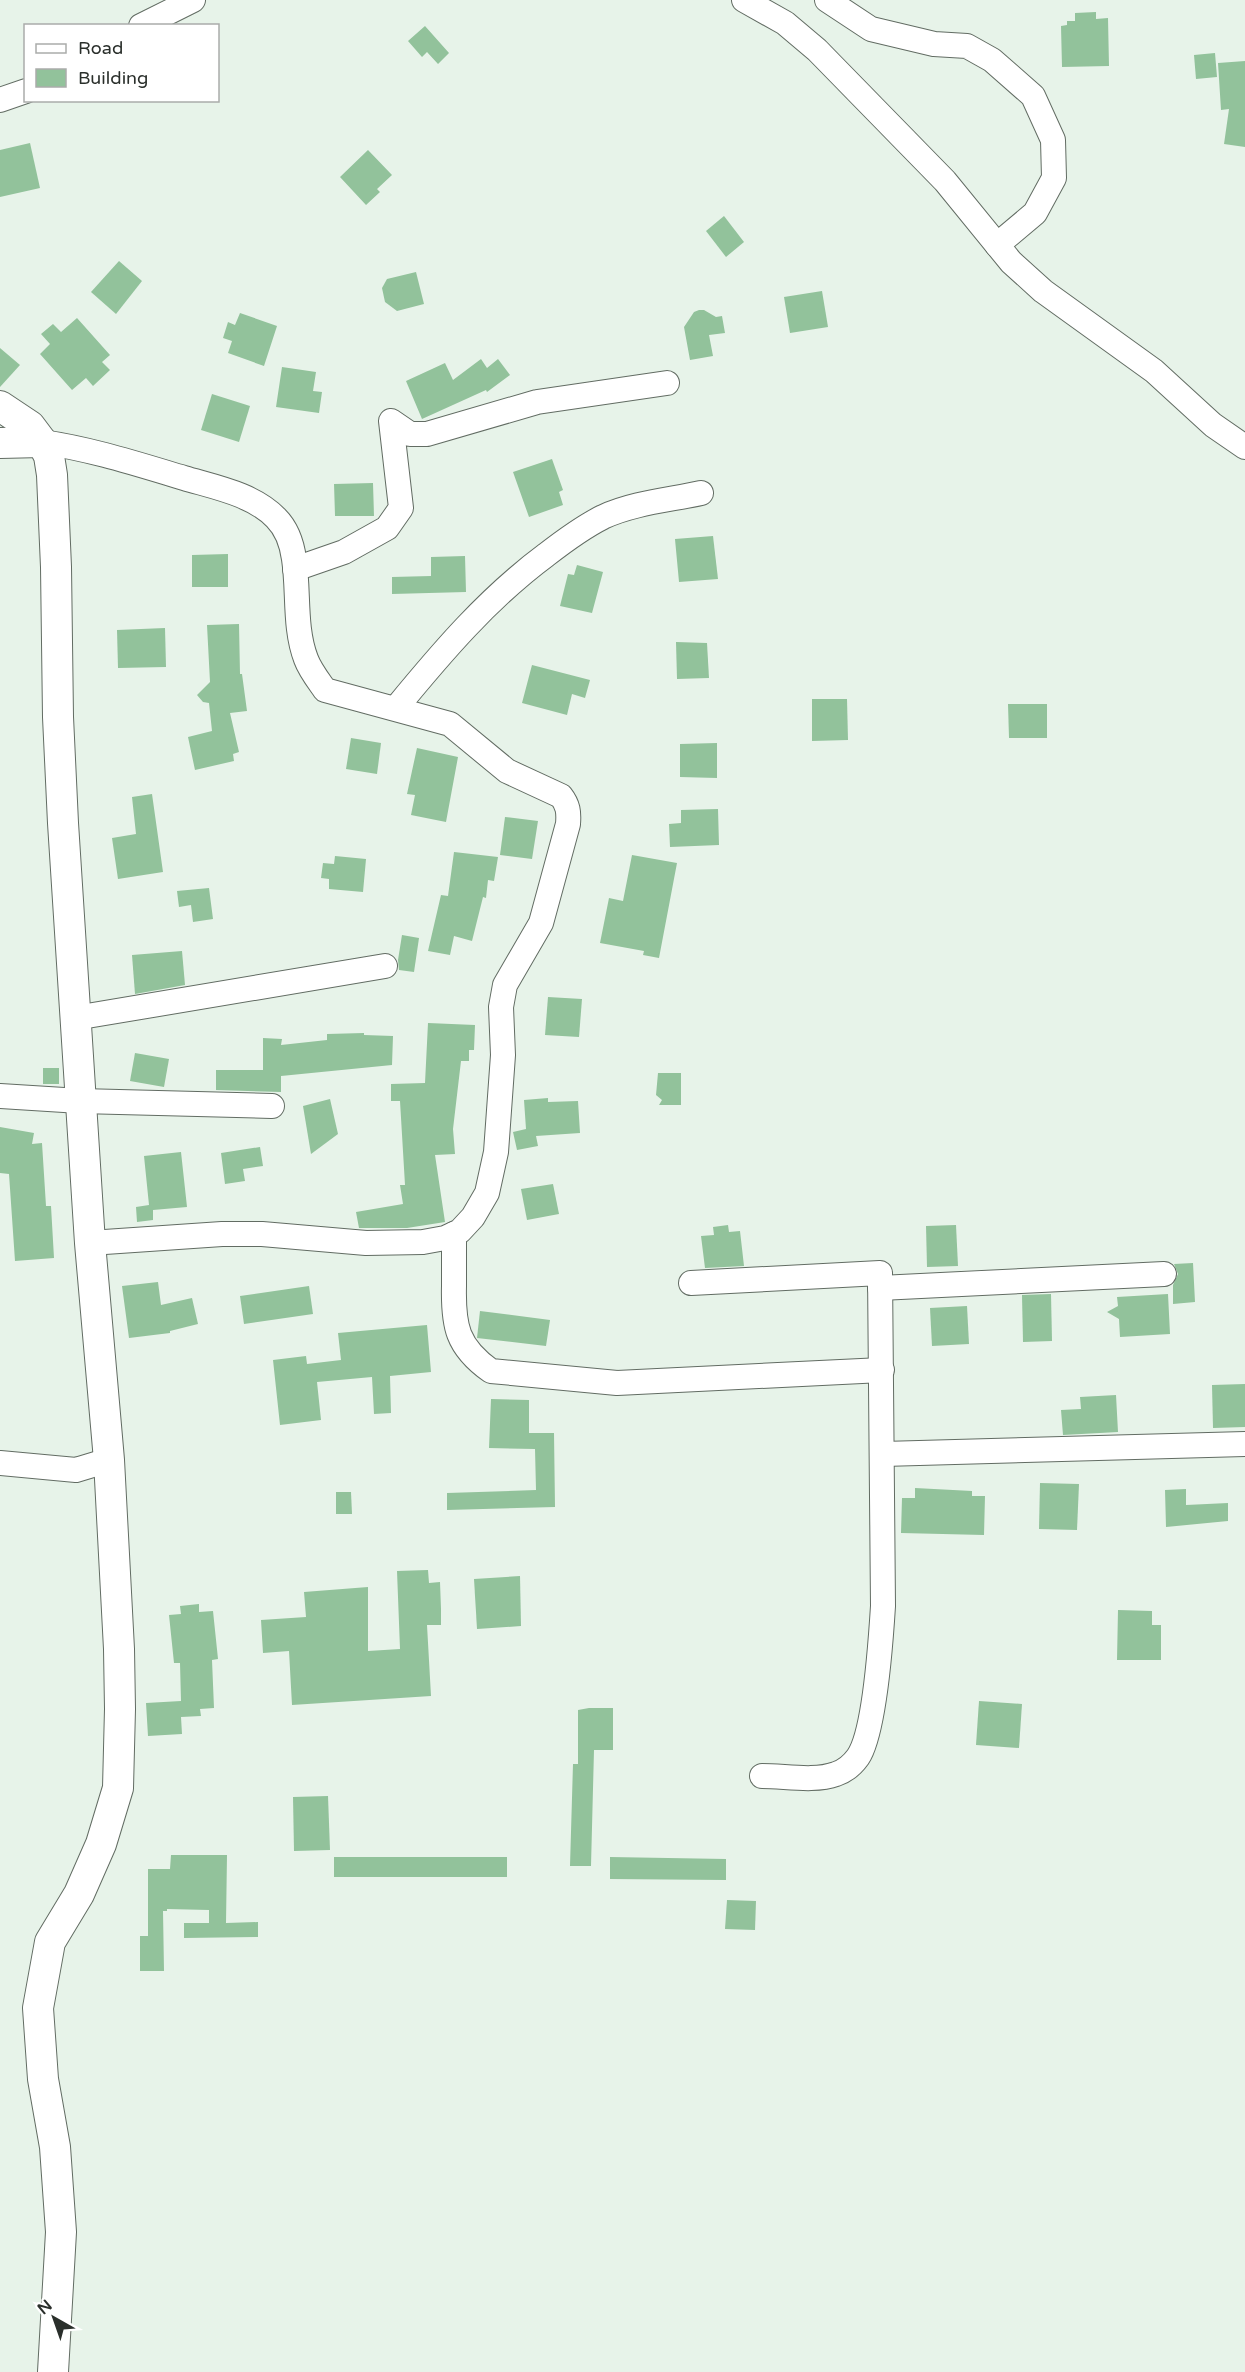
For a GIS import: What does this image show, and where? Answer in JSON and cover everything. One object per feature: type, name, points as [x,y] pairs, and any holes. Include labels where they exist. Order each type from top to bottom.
[{"type":"street","points":[[145,24],[193,0]]},
{"type":"street","points":[[744,0],[785,23],[817,50],[945,181],[1011,262],[1042,291],[1154,371],[1213,425],[1245,447]]},
{"type":"street","points":[[826,0],[871,29],[934,44],[967,46],[992,60],[1033,96],[1053,140],[1054,178],[1035,213],[997,245]]},
{"type":"street","points":[[0,100],[24,92]]},
{"type":"street","points":[[295,569],[344,552],[387,528],[401,508],[391,420],[410,434],[427,434],[537,402],[668,383]]},
{"type":"street","points":[[0,406],[30,426],[42,442],[49,456],[55,508],[58,728],[80,1101],[109,1460],[119,1649],[118,1788],[101,1844],[78,1894],[50,1942],[38,2008],[42,2079],[55,2147],[61,2232],[53,2372]]},
{"type":"street","points":[[0,442],[42,442],[83,448],[222,490],[257,503],[276,518],[290,540],[301,637],[306,658],[325,690],[450,724],[507,771],[561,796],[569,812],[568,824],[542,923],[505,985],[501,1007],[503,1055],[501,1110],[496,1152],[487,1193],[473,1217],[460,1231],[446,1238],[412,1242],[366,1243],[262,1234],[222,1234],[90,1243]]},
{"type":"street","points":[[396,708],[450,643],[512,580],[572,535],[604,517],[633,507],[701,493]]},
{"type":"street","points":[[75,1018],[385,966]]},
{"type":"street","points":[[0,1096],[80,1101],[272,1106]]},
{"type":"street","points":[[454,1234],[453,1313],[457,1330],[470,1353],[491,1371],[617,1383],[882,1370]]},
{"type":"street","points":[[691,1283],[880,1273],[883,1606],[880,1651],[866,1738],[859,1756],[847,1769],[837,1774],[823,1777],[762,1776]]},
{"type":"street","points":[[880,1288],[1164,1274]]},
{"type":"street","points":[[883,1454],[1245,1443]]},
{"type":"street","points":[[0,1463],[76,1470],[109,1460]]},
{"type":"building","points":[[1096,12],[1096,19],[1108,18],[1109,66],[1062,67],[1061,26],[1067,25],[1067,21],[1075,21],[1075,13]]},
{"type":"building","points":[[425,26],[449,53],[438,64],[427,52],[422,57],[408,41]]},
{"type":"building","points":[[1215,53],[1217,77],[1196,79],[1194,55]]},
{"type":"building","points":[[1245,61],[1245,147],[1224,144],[1229,109],[1221,110],[1218,63]]},
{"type":"building","points":[[30,143],[40,188],[0,197],[0,150]]},
{"type":"building","points":[[368,150],[392,175],[377,189],[380,192],[366,205],[340,177]]},
{"type":"building","points":[[724,216],[744,242],[726,257],[706,231]]},
{"type":"building","points":[[119,261],[142,281],[116,314],[91,292]]},
{"type":"building","points":[[416,272],[424,304],[397,311],[385,302],[382,288],[387,279]]},
{"type":"building","points":[[822,291],[828,327],[790,333],[784,297]]},
{"type":"building","points":[[704,310],[716,317],[722,316],[725,333],[709,335],[713,356],[690,360],[684,327],[694,312]]},
{"type":"building","points":[[240,313],[277,326],[264,366],[228,353],[232,341],[223,338],[228,322],[235,325]]},
{"type":"building","points":[[77,318],[110,355],[102,362],[110,370],[93,386],[86,378],[72,390],[40,354],[50,344],[41,334],[53,324],[61,332]]},
{"type":"building","points":[[0,348],[20,365],[0,387]]},
{"type":"building","points":[[481,359],[487,368],[498,359],[510,375],[487,392],[486,390],[422,419],[406,381],[445,363],[453,380]]},
{"type":"building","points":[[282,367],[316,372],[313,391],[322,392],[319,413],[276,407]]},
{"type":"building","points":[[212,394],[250,406],[239,442],[201,430]]},
{"type":"building","points":[[552,459],[563,490],[559,492],[563,505],[529,517],[513,472]]},
{"type":"building","points":[[373,483],[374,516],[335,516],[334,484]]},
{"type":"building","points":[[713,536],[718,579],[679,582],[675,539]]},
{"type":"building","points":[[228,554],[228,587],[192,587],[192,555]]},
{"type":"building","points":[[465,556],[466,592],[392,594],[392,577],[431,576],[431,557]]},
{"type":"building","points":[[577,565],[603,572],[592,613],[560,606],[568,574],[574,575]]},
{"type":"building","points":[[239,624],[240,674],[242,674],[247,711],[230,713],[239,752],[233,754],[234,761],[195,770],[188,737],[212,731],[209,703],[203,702],[197,695],[210,682],[207,625]]},
{"type":"building","points":[[165,628],[166,667],[118,668],[117,630]]},
{"type":"building","points":[[676,642],[707,643],[709,678],[677,679]]},
{"type":"building","points":[[532,665],[590,680],[585,698],[572,694],[567,715],[522,703]]},
{"type":"building","points":[[812,699],[847,699],[848,740],[812,741]]},
{"type":"building","points":[[1008,704],[1047,704],[1047,738],[1009,738]]},
{"type":"building","points":[[351,738],[381,743],[377,774],[346,769]]},
{"type":"building","points":[[717,743],[717,778],[680,777],[680,744]]},
{"type":"building","points":[[417,748],[458,757],[446,822],[411,815],[415,795],[407,794]]},
{"type":"building","points":[[152,794],[163,872],[118,879],[112,838],[136,834],[132,797]]},
{"type":"building","points":[[718,809],[719,845],[670,847],[669,824],[681,823],[681,810]]},
{"type":"building","points":[[505,817],[538,821],[532,859],[500,855]]},
{"type":"building","points":[[454,852],[498,857],[494,881],[488,880],[486,898],[483,897],[472,941],[454,936],[450,955],[428,951],[441,895],[448,896]]},
{"type":"building","points":[[632,855],[677,863],[659,958],[643,955],[644,951],[600,943],[609,898],[623,901]]},
{"type":"building","points":[[335,856],[366,859],[363,892],[329,889],[329,879],[321,878],[323,863],[334,864]]},
{"type":"building","points":[[209,888],[213,919],[193,922],[191,905],[179,907],[177,891]]},
{"type":"building","points":[[402,935],[419,938],[414,972],[399,970],[398,960]]},
{"type":"building","points":[[182,951],[185,985],[135,994],[132,955]]},
{"type":"building","points":[[548,997],[582,999],[579,1037],[545,1035]]},
{"type":"building","points":[[428,1023],[475,1025],[474,1050],[469,1050],[469,1061],[461,1061],[453,1129],[455,1154],[435,1155],[445,1222],[407,1228],[359,1228],[356,1212],[403,1204],[400,1185],[405,1185],[400,1101],[391,1101],[391,1084],[425,1083]]},
{"type":"building","points":[[364,1033],[364,1035],[393,1036],[392,1065],[281,1076],[281,1092],[216,1090],[216,1070],[263,1070],[263,1038],[282,1039],[281,1045],[327,1040],[327,1034]]},
{"type":"building","points":[[135,1053],[169,1059],[164,1087],[130,1081]]},
{"type":"building","points":[[43,1068],[59,1068],[59,1084],[43,1084]]},
{"type":"building","points":[[658,1073],[681,1073],[681,1105],[659,1105],[662,1100],[656,1095]]},
{"type":"building","points":[[548,1098],[548,1102],[578,1101],[580,1133],[536,1136],[538,1146],[517,1150],[513,1132],[526,1129],[524,1100]]},
{"type":"building","points":[[330,1099],[338,1134],[311,1154],[303,1106]]},
{"type":"building","points":[[0,1127],[34,1133],[32,1144],[42,1143],[46,1206],[51,1206],[54,1258],[15,1261],[9,1174],[0,1173]]},
{"type":"building","points":[[260,1147],[263,1166],[243,1169],[245,1181],[225,1184],[221,1153]]},
{"type":"building","points":[[181,1152],[187,1207],[153,1210],[153,1220],[137,1222],[136,1207],[149,1205],[144,1156]]},
{"type":"building","points":[[553,1184],[559,1214],[527,1220],[521,1189]]},
{"type":"building","points":[[728,1225],[729,1232],[740,1231],[744,1266],[705,1268],[701,1236],[714,1235],[713,1227]]},
{"type":"building","points":[[956,1225],[958,1266],[927,1267],[926,1226]]},
{"type":"building","points":[[1193,1263],[1195,1302],[1173,1304],[1173,1285],[1178,1274],[1174,1264]]},
{"type":"building","points":[[158,1282],[161,1305],[192,1298],[198,1324],[170,1331],[170,1333],[129,1338],[122,1286]]},
{"type":"building","points":[[309,1286],[313,1314],[244,1324],[240,1296]]},
{"type":"building","points":[[1051,1294],[1052,1341],[1023,1342],[1022,1295]]},
{"type":"building","points":[[1168,1294],[1170,1334],[1120,1337],[1119,1319],[1107,1312],[1118,1306],[1117,1297]]},
{"type":"building","points":[[967,1306],[969,1344],[932,1346],[930,1308]]},
{"type":"building","points":[[480,1311],[550,1320],[546,1346],[477,1338]]},
{"type":"building","points":[[427,1325],[431,1372],[390,1376],[391,1413],[374,1414],[372,1377],[317,1382],[321,1420],[280,1425],[273,1360],[306,1356],[307,1364],[341,1360],[338,1333]]},
{"type":"building","points":[[1245,1384],[1245,1427],[1213,1428],[1212,1385]]},
{"type":"building","points":[[1116,1395],[1118,1432],[1063,1435],[1061,1410],[1081,1409],[1080,1397]]},
{"type":"building","points":[[491,1399],[529,1400],[529,1433],[554,1433],[555,1507],[447,1510],[447,1493],[536,1490],[535,1449],[489,1448]]},
{"type":"building","points":[[1040,1483],[1079,1484],[1077,1530],[1039,1529]]},
{"type":"building","points":[[915,1488],[972,1491],[972,1496],[985,1496],[984,1535],[901,1533],[902,1498],[915,1498]]},
{"type":"building","points":[[1186,1489],[1186,1505],[1228,1503],[1228,1521],[1166,1527],[1165,1490]]},
{"type":"building","points":[[336,1492],[351,1492],[352,1514],[336,1514]]},
{"type":"building","points":[[428,1570],[429,1583],[440,1582],[441,1609],[441,1625],[427,1625],[431,1696],[292,1705],[289,1651],[263,1653],[261,1620],[306,1617],[304,1592],[368,1587],[368,1651],[400,1649],[397,1571]]},
{"type":"building","points":[[520,1576],[521,1626],[477,1629],[474,1579]]},
{"type":"building","points":[[199,1604],[199,1612],[213,1611],[218,1659],[212,1660],[214,1708],[200,1709],[201,1716],[181,1717],[182,1734],[148,1736],[146,1703],[181,1701],[180,1663],[174,1663],[169,1615],[181,1614],[180,1606]]},
{"type":"building","points":[[1118,1610],[1152,1611],[1152,1625],[1161,1625],[1161,1660],[1117,1660]]},
{"type":"building","points":[[979,1701],[1022,1704],[1019,1748],[976,1745]]},
{"type":"building","points":[[613,1708],[613,1750],[594,1750],[591,1866],[570,1866],[573,1764],[578,1764],[578,1710]]},
{"type":"building","points":[[328,1796],[330,1850],[294,1851],[293,1797]]},
{"type":"building","points":[[171,1855],[227,1855],[226,1923],[258,1922],[258,1937],[184,1938],[184,1923],[209,1923],[209,1910],[167,1909],[163,1911],[164,1971],[140,1971],[140,1936],[148,1936],[148,1869],[170,1869]]},
{"type":"building","points":[[334,1857],[507,1857],[507,1877],[334,1877]]},
{"type":"building","points":[[610,1857],[726,1859],[726,1880],[610,1879]]},
{"type":"building","points":[[727,1900],[756,1901],[755,1930],[725,1929]]}]
